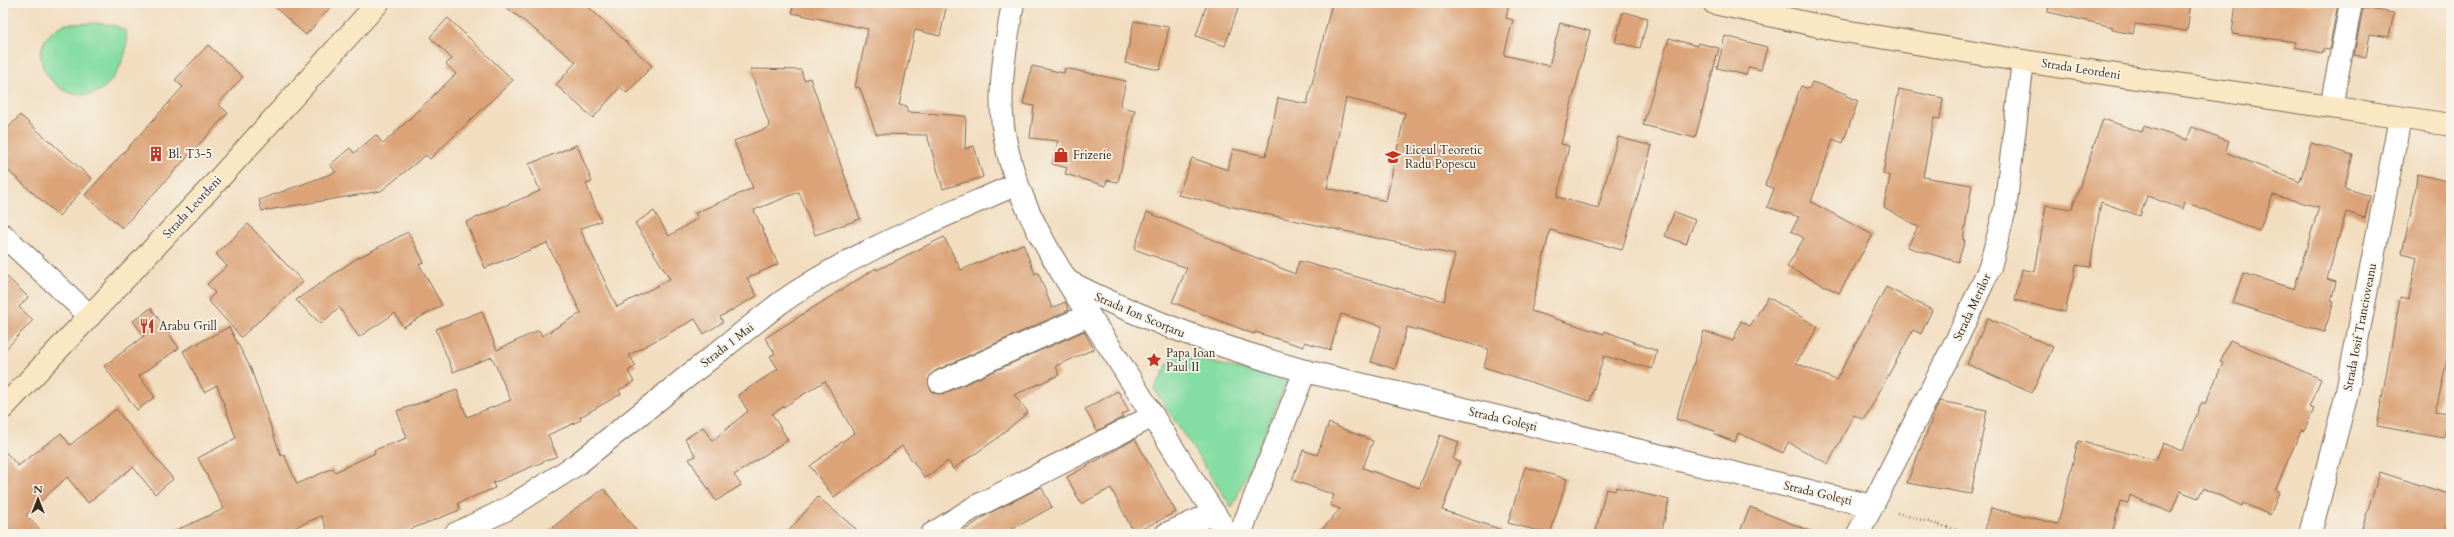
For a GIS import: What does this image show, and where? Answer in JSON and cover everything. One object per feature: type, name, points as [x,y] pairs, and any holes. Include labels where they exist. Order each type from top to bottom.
[{"type":"main road","name":"Strada Leordeni","points":[[3,408],[302,88],[378,3]]},
{"type":"main road","name":"Strada Leordeni","points":[[1714,3],[1838,30],[2023,60],[2451,125]]},
{"type":"street","name":"Strada Ion Scorțaru","points":[[1013,3],[1003,65],[1001,94],[1003,126],[1017,184],[1031,218],[1068,282],[1228,534]]},
{"type":"street","points":[[2331,107],[2350,3]]},
{"type":"street","name":"Strada Merilor","points":[[1858,534],[1961,332],[1990,267],[2005,209],[2023,60]]},
{"type":"street","name":"Strada Iosif Trancioveanu","points":[[2310,534],[2346,397],[2400,118]]},
{"type":"street","name":"Strada 1 Mai","points":[[455,534],[507,509],[576,465],[780,303],[811,282],[845,262],[1017,184]]},
{"type":"street","points":[[3,235],[90,316]]},
{"type":"street","name":"Strada Ion Scorțaru","points":[[1068,282],[1153,322],[1244,354],[1305,371]]},
{"type":"street","points":[[940,382],[1089,315]]},
{"type":"street","points":[[1240,534],[1305,371]]},
{"type":"street","name":"Strada Golești","points":[[1305,371],[1872,506]]},
{"type":"street","points":[[932,534],[975,507],[1154,416]]},
{"type":"street","points":[[1166,534],[1214,514]]},
{"type":"path","points":[[1872,506],[1970,534]]},
{"type":"green space","points":[[65,24],[105,24],[112,25],[125,31],[127,41],[126,51],[118,70],[103,88],[86,95],[69,92],[54,83],[44,69],[41,53],[47,37]]},
{"type":"green space","points":[[1174,353],[1287,381],[1232,508],[1154,389]]},
{"type":"building","points":[[270,3],[334,3],[306,35]]},
{"type":"building","points":[[501,3],[584,3],[652,66],[627,93],[620,87],[593,118],[556,85],[576,62]]},
{"type":"building","points":[[793,3],[947,3],[940,36],[915,30],[899,105],[907,106],[907,112],[966,116],[965,149],[974,146],[983,177],[943,189],[927,135],[876,134],[860,88],[855,87],[868,29],[792,13]]},
{"type":"building","points":[[1207,3],[1240,3],[1225,46],[1196,36]]},
{"type":"building","points":[[1332,3],[1509,3],[1506,18],[1513,20],[1504,55],[1549,66],[1560,23],[1590,31],[1561,144],[1569,146],[1557,197],[1598,208],[1618,137],[1652,146],[1622,250],[1550,230],[1531,311],[1604,334],[1605,331],[1657,351],[1652,369],[1604,356],[1590,401],[1484,367],[1489,349],[1407,327],[1395,369],[1371,362],[1382,326],[1341,314],[1330,350],[1305,342],[1304,347],[1255,332],[1254,334],[1172,302],[1187,268],[1134,249],[1147,212],[1295,274],[1299,261],[1444,301],[1455,255],[1178,195],[1192,158],[1228,170],[1233,149],[1266,156],[1278,98],[1307,104]],"holes":[[[1346,98],[1405,113],[1386,201],[1327,188]]]},
{"type":"building","points":[[2049,3],[2191,3],[2187,31],[2135,24],[2133,34],[2112,30],[2113,27],[2048,12]]},
{"type":"building","points":[[2236,3],[2338,4],[2329,50],[2323,49],[2322,53],[2295,47],[2296,42],[2232,34]]},
{"type":"building","points":[[2363,8],[2394,13],[2389,37],[2370,34],[2366,57],[2354,55]]},
{"type":"building","points":[[1623,12],[1648,18],[1640,48],[1615,42]]},
{"type":"building","points":[[448,18],[513,80],[430,159],[426,155],[381,191],[262,211],[259,200],[336,172],[330,165],[350,148],[354,153],[376,135],[383,144],[456,74],[446,64],[452,59],[430,37]]},
{"type":"building","points":[[1134,21],[1169,27],[1160,70],[1125,63]]},
{"type":"building","points":[[1725,36],[1767,47],[1761,70],[1749,67],[1746,75],[1717,68]]},
{"type":"building","points":[[1669,38],[1697,46],[1698,43],[1719,48],[1695,138],[1643,125]]},
{"type":"building","name":"Bl. T3-5","points":[[208,45],[243,77],[218,104],[228,113],[122,228],[85,195],[183,87],[175,80]]},
{"type":"building","points":[[1032,66],[1064,73],[1065,68],[1126,81],[1120,107],[1135,110],[1118,182],[1107,180],[1106,186],[1065,174],[1067,168],[1052,164],[1058,141],[1030,138],[1034,106],[1023,104]]},
{"type":"building","points":[[750,69],[801,70],[804,80],[810,78],[860,219],[815,235],[799,192],[754,210],[778,264],[747,278],[757,296],[720,317],[723,322],[704,334],[695,319],[629,355],[636,366],[628,371],[634,382],[619,390],[621,394],[580,417],[581,420],[548,435],[557,456],[493,483],[495,488],[458,503],[460,510],[398,534],[329,534],[321,516],[280,534],[167,534],[224,509],[198,458],[236,438],[217,385],[204,392],[183,351],[229,327],[251,369],[281,456],[284,454],[297,484],[333,468],[335,472],[375,453],[374,450],[407,438],[397,411],[457,390],[467,417],[511,400],[492,357],[453,372],[436,329],[482,311],[497,350],[539,330],[542,336],[581,313],[547,243],[485,268],[466,222],[540,191],[529,164],[577,145],[592,182],[586,184],[601,221],[580,229],[617,307],[670,279],[635,223],[654,211],[669,236],[698,218],[695,213],[753,188],[734,141],[770,127]]},
{"type":"building","points":[[1812,82],[1847,94],[1846,96],[1858,101],[1843,143],[1833,139],[1811,202],[1873,235],[1839,293],[1787,267],[1804,238],[1791,231],[1799,217],[1767,207],[1774,189],[1765,185],[1801,86],[1809,89]]},
{"type":"building","points":[[1899,89],[1943,98],[1940,119],[1934,118],[1923,177],[1972,185],[1963,240],[1965,240],[1958,262],[1907,247],[1918,227],[1884,207],[1890,176],[1883,174]]},
{"type":"building","points":[[20,115],[92,179],[59,216],[3,166],[3,134]]},
{"type":"building","points":[[2103,119],[2142,132],[2144,126],[2187,140],[2192,127],[2229,141],[2225,152],[2300,182],[2311,143],[2353,155],[2344,188],[2370,196],[2365,218],[2346,212],[2327,279],[2336,282],[2331,301],[2334,302],[2324,332],[2233,303],[2243,273],[2294,289],[2319,207],[2273,195],[2259,231],[2185,202],[2183,209],[2147,196],[2140,216],[2101,202],[2090,267],[2076,265],[2065,312],[2015,300],[2022,269],[2035,272],[2046,205],[2072,209]]},
{"type":"building","points":[[2417,174],[2451,182],[2451,341],[2436,411],[2449,413],[2444,438],[2377,426],[2400,297],[2409,299],[2417,257],[2402,253],[2415,194]]},
{"type":"building","points":[[1674,212],[1695,220],[1686,244],[1665,236]]},
{"type":"building","points":[[248,224],[303,282],[241,337],[208,300],[215,293],[207,284],[227,266],[216,254]]},
{"type":"building","points":[[408,232],[424,262],[419,264],[442,305],[403,327],[395,313],[359,337],[339,307],[321,324],[296,300],[354,260]]},
{"type":"building","points":[[944,237],[961,270],[1023,244],[1035,274],[1038,272],[1052,308],[1065,302],[1069,310],[935,371],[928,380],[932,392],[938,394],[945,393],[1084,331],[1094,349],[1056,366],[1059,375],[1014,395],[1028,412],[995,440],[953,469],[948,461],[925,478],[902,446],[834,497],[810,466],[854,433],[825,381],[772,414],[788,440],[734,475],[741,485],[716,501],[689,459],[696,456],[685,439],[703,427],[712,441],[748,411],[738,395],[778,369],[770,356],[775,353],[765,338],[876,268],[877,270]]},
{"type":"building","points":[[3,273],[28,297],[19,307],[33,320],[3,352]]},
{"type":"building","points":[[1886,287],[1932,310],[1921,334],[1913,330],[1864,420],[1854,415],[1828,464],[1788,442],[1783,453],[1738,433],[1735,442],[1714,434],[1715,431],[1676,419],[1704,331],[1733,341],[1741,321],[1750,326],[1768,297],[1818,327],[1796,363],[1836,380]]},
{"type":"building","points":[[151,308],[179,348],[139,376],[155,397],[137,410],[104,366],[144,336],[133,321]]},
{"type":"building","points":[[1988,318],[2053,347],[2032,393],[1967,364]]},
{"type":"building","points":[[2230,340],[2321,379],[2309,407],[2314,409],[2304,431],[2301,430],[2275,491],[2279,493],[2270,515],[2243,503],[2242,506],[2203,488],[2198,498],[2180,491],[2171,513],[2130,495],[2128,503],[2120,501],[2112,534],[1984,534],[1991,508],[2058,524],[2078,441],[2156,460],[2163,443],[2182,451],[2202,402],[2205,404],[2223,363],[2220,362]]},
{"type":"building","points":[[1118,391],[1129,411],[1122,415],[1123,417],[1097,431],[1085,409]]},
{"type":"building","points":[[1939,401],[1987,410],[1971,494],[1907,483]]},
{"type":"building","points":[[116,409],[173,479],[155,494],[133,467],[88,503],[67,477],[26,515],[44,534],[3,534],[3,449],[18,466],[61,433],[70,445]]},
{"type":"building","points":[[1329,423],[1373,441],[1363,468],[1419,488],[1440,435],[1459,442],[1453,459],[1460,462],[1442,510],[1502,530],[1501,534],[1318,534],[1340,509],[1330,505],[1334,495],[1292,480],[1303,450],[1317,455]]},
{"type":"building","points":[[1135,439],[1176,512],[1134,533],[1111,488],[1081,504],[1067,477]]},
{"type":"building","points":[[1525,467],[1567,479],[1550,534],[1508,523]]},
{"type":"building","points":[[2380,472],[2451,495],[2451,513],[2444,534],[2360,534]]},
{"type":"building","points":[[1041,487],[1052,507],[1004,534],[959,534],[990,513]]},
{"type":"building","points":[[1616,487],[1669,500],[1661,534],[1595,534],[1606,489],[1615,491]]},
{"type":"building","points":[[604,489],[639,534],[545,534],[576,508]]},
{"type":"building","points":[[818,497],[862,534],[786,534]]},
{"type":"building","points":[[1750,507],[1815,533],[1739,534]]},
{"type":"place","name":"Bl. T3-5","points":[[156,154]]},
{"type":"place","name":"Frizerie","points":[[1061,155]]},
{"type":"place","name":"Liceul Teoretic Radu Popescu","points":[[1393,157]]},
{"type":"place","name":"Arabu Grill","points":[[147,326]]},
{"type":"place","name":"Papa Ioan Paul II","points":[[1154,360]]}]
